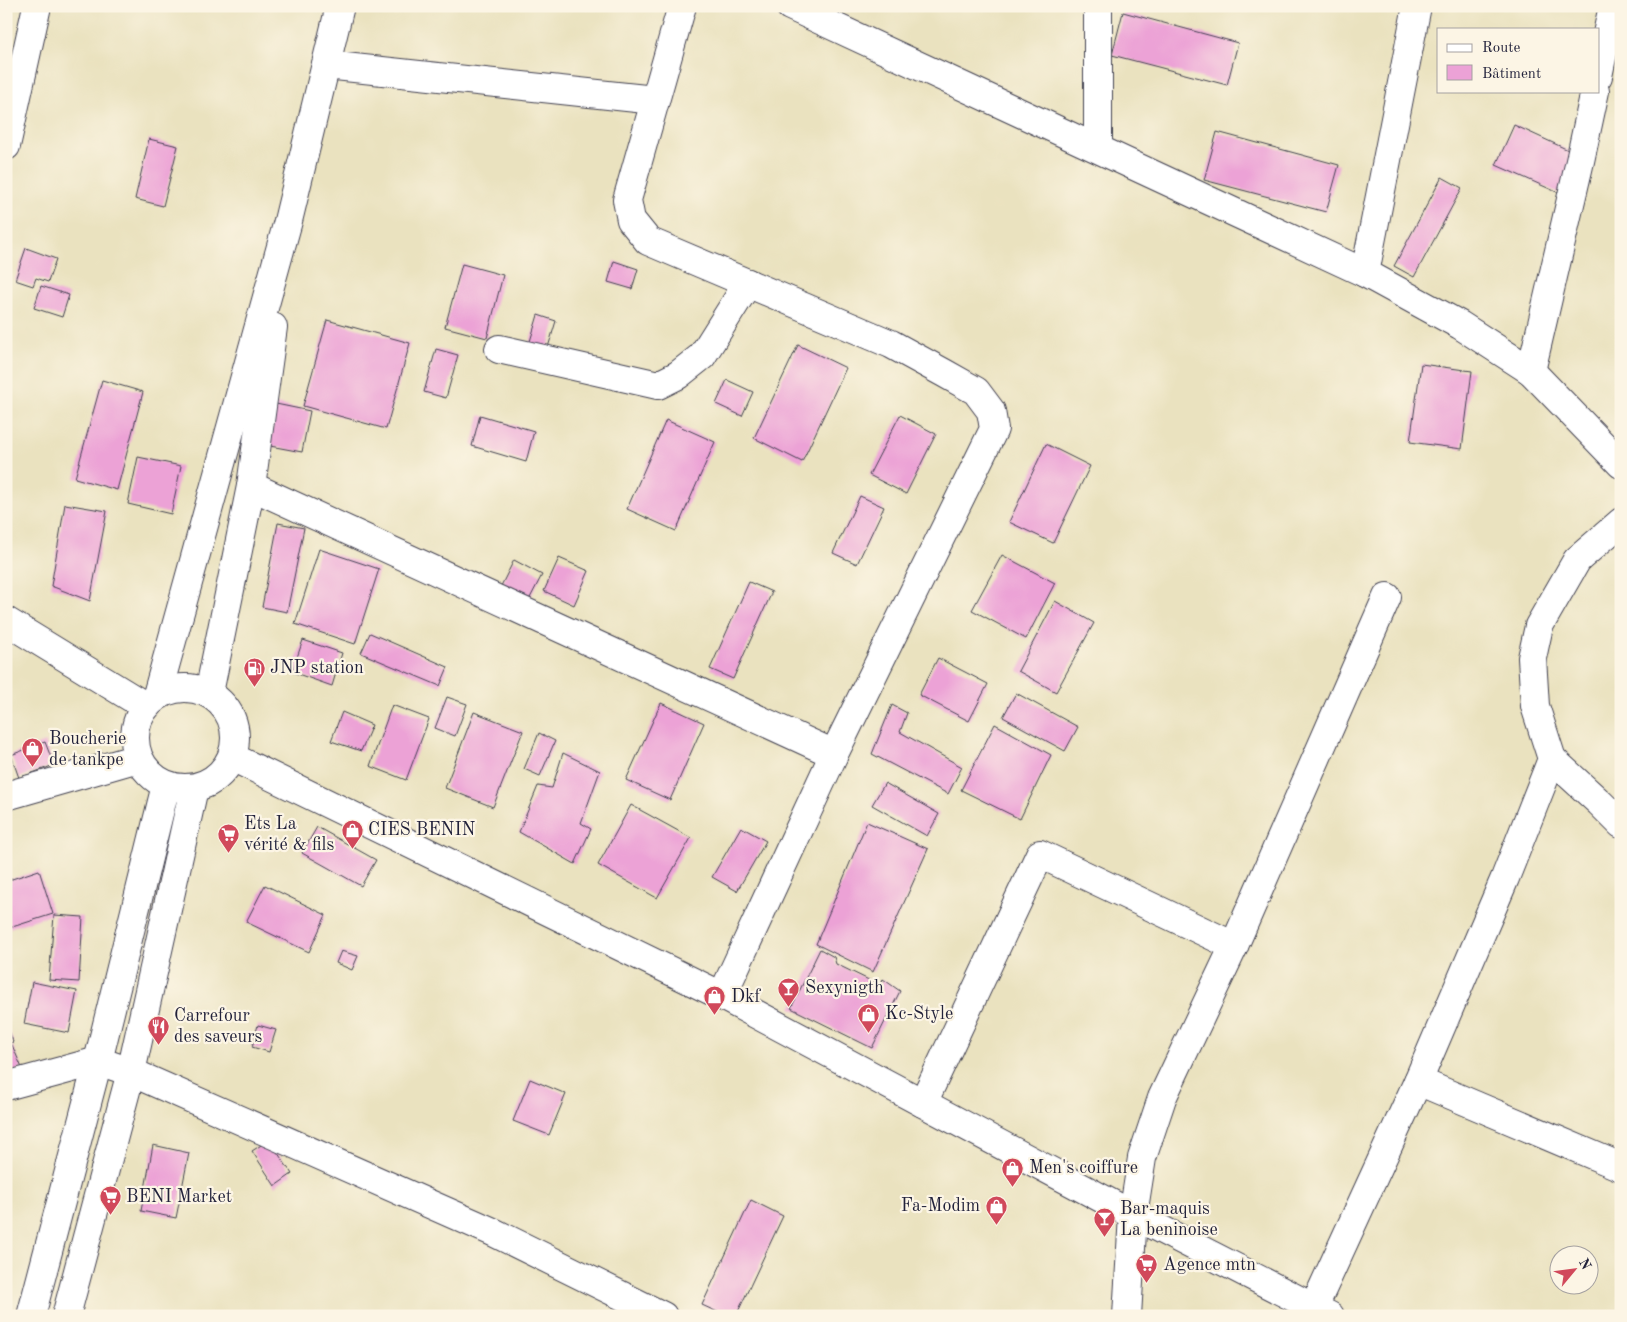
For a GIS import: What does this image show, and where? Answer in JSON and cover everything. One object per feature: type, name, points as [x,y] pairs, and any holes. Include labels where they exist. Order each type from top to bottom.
[{"type":"street","points":[[6,146],[37,6]]},
{"type":"street","points":[[151,701],[182,687],[209,693],[223,705],[232,721],[235,739],[232,757],[223,771],[210,782],[194,788],[166,785],[150,774],[138,758],[134,740],[136,722],[151,701],[288,221],[340,6]]},
{"type":"street","points":[[682,6],[627,200],[631,220],[648,241],[891,344],[976,391],[991,411],[994,429],[834,754],[722,996]]},
{"type":"street","points":[[790,6],[1364,273],[1460,325],[1530,371],[1621,464]]},
{"type":"street","points":[[1098,6],[1098,148]]},
{"type":"street","points":[[1364,273],[1417,6]]},
{"type":"street","points":[[1600,67],[1613,6]]},
{"type":"street","points":[[326,65],[655,100]]},
{"type":"street","points":[[1530,371],[1595,92]]},
{"type":"street","points":[[209,693],[251,486],[288,221]]},
{"type":"street","points":[[499,349],[658,385],[678,375],[702,356],[748,283]]},
{"type":"street","points":[[251,486],[834,754]]},
{"type":"street","points":[[1621,522],[1577,560],[1539,626],[1532,658],[1534,706],[1552,759],[1621,824]]},
{"type":"street","points":[[1127,1316],[1133,1214],[1142,1158],[1162,1098],[1234,946],[1387,597]]},
{"type":"street","points":[[6,621],[151,701]]},
{"type":"street","points":[[232,757],[722,996],[1322,1312],[1505,878],[1552,759]]},
{"type":"street","points":[[6,796],[138,758]]},
{"type":"street","points":[[32,1316],[98,1061],[166,785]]},
{"type":"street","points":[[66,1316],[131,1072],[194,788]]},
{"type":"street","points":[[923,1103],[1040,854],[1234,946]]},
{"type":"street","points":[[6,1086],[98,1061],[131,1072],[493,1232],[664,1316]]},
{"type":"street","points":[[1418,1081],[1621,1167]]},
{"type":"building","points":[[1123,12],[1238,43],[1227,85],[1112,55]]},
{"type":"building","points":[[1514,125],[1577,154],[1559,193],[1496,165]]},
{"type":"building","points":[[1217,132],[1339,165],[1326,212],[1204,180]]},
{"type":"building","points":[[149,139],[178,146],[163,206],[135,199]]},
{"type":"building","points":[[1442,177],[1462,188],[1414,277],[1394,266]]},
{"type":"building","points":[[26,248],[56,259],[48,282],[36,278],[33,286],[15,280]]},
{"type":"building","points":[[614,261],[638,269],[632,289],[608,282]]},
{"type":"building","points":[[462,264],[503,275],[487,338],[445,327]]},
{"type":"building","points":[[41,286],[69,295],[62,317],[34,308]]},
{"type":"building","points":[[538,315],[556,321],[546,354],[528,348]]},
{"type":"building","points":[[327,320],[410,343],[386,429],[303,406]]},
{"type":"building","points":[[798,345],[846,368],[802,462],[754,438]]},
{"type":"building","points":[[436,349],[458,355],[446,398],[424,392]]},
{"type":"building","points":[[1421,364],[1472,371],[1462,449],[1410,442]]},
{"type":"building","points":[[102,380],[143,392],[117,490],[75,478]]},
{"type":"building","points":[[727,380],[753,392],[742,416],[716,404]]},
{"type":"building","points":[[276,404],[310,411],[302,452],[270,446]]},
{"type":"building","points":[[480,415],[534,431],[526,462],[472,446]]},
{"type":"building","points":[[900,415],[936,434],[906,494],[869,475]]},
{"type":"building","points":[[666,420],[715,442],[676,531],[627,509]]},
{"type":"building","points":[[1046,444],[1090,466],[1053,543],[1009,522]]},
{"type":"building","points":[[138,457],[181,466],[171,514],[128,504]]},
{"type":"building","points":[[860,496],[884,507],[857,564],[833,553]]},
{"type":"building","points":[[65,504],[107,511],[90,601],[51,586]]},
{"type":"building","points":[[278,523],[304,528],[287,612],[262,607]]},
{"type":"building","points":[[319,549],[379,569],[355,644],[295,624]]},
{"type":"building","points":[[1002,555],[1055,583],[1026,639],[972,610]]},
{"type":"building","points":[[559,558],[589,571],[574,605],[544,591]]},
{"type":"building","points":[[514,560],[542,575],[528,602],[500,588]]},
{"type":"building","points":[[749,582],[772,592],[733,679],[710,669]]},
{"type":"building","points":[[1055,601],[1094,623],[1056,692],[1018,671]]},
{"type":"building","points":[[370,633],[448,667],[440,686],[361,653]]},
{"type":"building","points":[[303,640],[342,653],[332,686],[292,672]]},
{"type":"building","points":[[938,658],[988,684],[969,721],[919,695]]},
{"type":"building","points":[[1016,693],[1078,727],[1065,751],[1003,717]]},
{"type":"building","points":[[447,697],[467,704],[455,736],[435,728]]},
{"type":"building","points":[[661,703],[704,723],[670,800],[626,780]]},
{"type":"building","points":[[392,705],[429,719],[406,780],[370,766]]},
{"type":"building","points":[[892,705],[907,713],[900,732],[962,767],[948,794],[872,754]]},
{"type":"building","points":[[342,712],[372,725],[361,751],[331,741]]},
{"type":"building","points":[[474,712],[523,731],[493,807],[445,788]]},
{"type":"building","points":[[995,724],[1051,755],[1020,819],[961,790]]},
{"type":"building","points":[[539,733],[555,741],[540,776],[524,769]]},
{"type":"building","points":[[45,742],[54,765],[19,778],[11,755]]},
{"type":"building","points":[[563,753],[600,771],[581,823],[591,829],[575,864],[519,832],[538,786],[552,788]]},
{"type":"building","points":[[885,783],[939,814],[927,836],[872,805]]},
{"type":"building","points":[[631,805],[691,838],[657,898],[598,865]]},
{"type":"building","points":[[867,822],[928,849],[873,972],[816,944]]},
{"type":"building","points":[[317,827],[376,860],[361,886],[302,853]]},
{"type":"building","points":[[741,827],[766,841],[737,891],[712,877]]},
{"type":"building","points":[[39,870],[53,914],[6,929],[6,881]]},
{"type":"building","points":[[265,885],[326,915],[309,952],[246,922]]},
{"type":"building","points":[[54,915],[83,917],[79,982],[49,980]]},
{"type":"building","points":[[820,949],[834,957],[836,964],[879,985],[883,979],[900,991],[872,1048],[791,1008]]},
{"type":"building","points":[[341,951],[358,956],[352,970],[336,963]]},
{"type":"building","points":[[32,982],[77,991],[69,1033],[24,1024]]},
{"type":"building","points":[[6,1022],[13,1042],[6,1044]]},
{"type":"building","points":[[258,1025],[276,1030],[269,1052],[252,1047]]},
{"type":"building","points":[[12,1045],[22,1068],[6,1075],[6,1047]]},
{"type":"building","points":[[530,1079],[566,1094],[549,1135],[513,1121]]},
{"type":"building","points":[[269,1140],[292,1174],[275,1186],[252,1151]]},
{"type":"building","points":[[153,1145],[189,1153],[176,1218],[141,1211]]},
{"type":"building","points":[[751,1200],[783,1216],[736,1316],[726,1316],[702,1305]]},
{"type":"place","name":"JNP station","points":[[254,687]]},
{"type":"place","name":"Boucherie de tankpe","points":[[33,768]]},
{"type":"place","name":"CIES BENIN","points":[[352,849]]},
{"type":"place","name":"Ets La vérité & fils","points":[[228,853]]},
{"type":"place","name":"Sexynigth","points":[[789,1007]]},
{"type":"place","name":"Dkf","points":[[715,1016]]},
{"type":"place","name":"Kc-Style","points":[[869,1033]]},
{"type":"place","name":"Carrefour des saveurs","points":[[158,1045]]},
{"type":"place","name":"Men's coiffure","points":[[1013,1187]]},
{"type":"place","name":"BENI Market","points":[[110,1216]]},
{"type":"place","name":"Fa-Modim","points":[[996,1225]]},
{"type":"place","name":"Bar-maquis La beninoise","points":[[1104,1238]]},
{"type":"place","name":"Agence mtn","points":[[1147,1284]]}]
